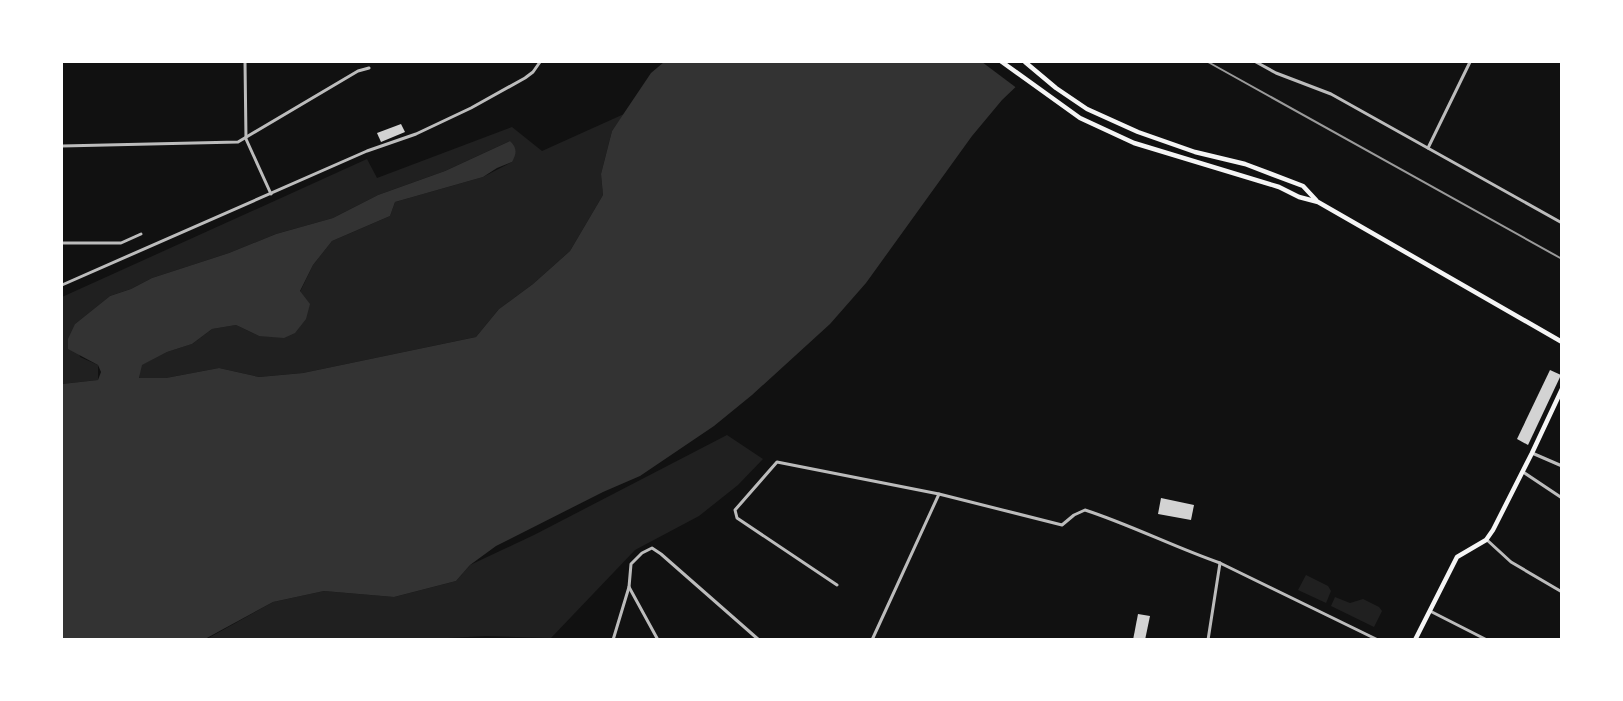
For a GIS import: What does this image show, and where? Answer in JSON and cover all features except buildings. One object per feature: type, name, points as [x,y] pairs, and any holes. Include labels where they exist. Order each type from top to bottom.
[{"type":"main road","points":[[1002,62],[1080,118],[1134,143],[1279,187],[1318,202],[1562,342]]},
{"type":"main road","points":[[1025,62],[1056,88],[1087,109],[1138,132],[1195,152],[1245,165],[1303,186],[1318,202]]},
{"type":"main road","points":[[1415,639],[1457,557],[1486,540],[1492,530],[1523,472],[1562,389]]},
{"type":"street","points":[[244,62],[246,139],[271,194]]},
{"type":"street","points":[[62,285],[367,151],[416,134],[471,108],[525,78],[540,62]]},
{"type":"street","points":[[1256,62],[1276,73],[1331,94],[1562,223]]},
{"type":"street","points":[[1428,148],[1470,62]]},
{"type":"street","points":[[62,146],[238,142],[358,71],[369,68]]},
{"type":"street","points":[[62,243],[121,243],[141,234]]},
{"type":"street","points":[[1532,453],[1562,466]]},
{"type":"street","points":[[837,585],[735,515],[735,510],[773,464],[777,462],[939,494],[1062,525],[1074,515],[1085,510],[1113,519],[1190,553],[1220,563],[1378,639]]},
{"type":"street","points":[[1523,472],[1562,498]]},
{"type":"street","points":[[872,639],[939,494]]},
{"type":"street","points":[[1486,540],[1511,561],[1562,592]]},
{"type":"street","points":[[613,639],[632,564],[642,553],[652,548],[759,639]]},
{"type":"street","points":[[1208,639],[1220,563]]},
{"type":"street","points":[[628,587],[658,639]]},
{"type":"street","points":[[1430,611],[1487,639]]},
{"type":"shaded area","points":[[664,62],[1038,62],[972,136],[866,283],[830,324],[752,395],[714,426],[640,476],[496,546],[470,565],[456,581],[394,597],[324,591],[273,602],[205,639],[62,639],[62,384],[98,380],[101,372],[98,365],[68,349],[68,339],[75,324],[110,296],[131,289],[152,278],[229,253],[276,234],[333,218],[378,195],[445,171],[510,141],[516,151],[512,162],[483,177],[395,202],[390,216],[332,241],[313,265],[300,291],[310,304],[306,319],[295,333],[284,338],[259,336],[236,325],[212,329],[192,344],[167,352],[142,365],[139,378],[166,378],[219,368],[259,377],[303,373],[476,337],[499,309],[533,284],[570,251],[603,195],[601,174],[612,131],[651,73]]},
{"type":"shaded area","points":[[624,114],[612,131],[601,174],[603,195],[570,251],[533,284],[499,309],[476,337],[303,373],[259,377],[219,368],[166,378],[139,379],[141,365],[167,352],[192,344],[212,329],[236,325],[259,336],[300,292],[313,265],[332,241],[390,216],[395,202],[483,177],[512,162],[510,141],[445,171],[378,195],[333,218],[276,234],[229,253],[152,278],[131,289],[110,296],[75,324],[80,357],[98,365],[98,380],[62,384],[62,297],[367,159],[377,178],[512,127],[542,151]]},
{"type":"shaded area","points":[[727,435],[763,459],[738,485],[699,516],[635,550],[551,638],[486,636],[411,640],[205,640],[273,602],[324,591],[394,597],[456,581],[470,565],[534,535]]},
{"type":"shaded area","points":[[1306,575],[1328,586],[1331,591],[1326,603],[1298,590]]},
{"type":"shaded area","points":[[1335,597],[1350,603],[1363,599],[1379,607],[1382,611],[1374,627],[1331,606]]},
{"type":"pier","points":[[982,62],[1041,62],[1018,89]]},
{"type":"railway","points":[[1208,62],[1562,259]]}]
